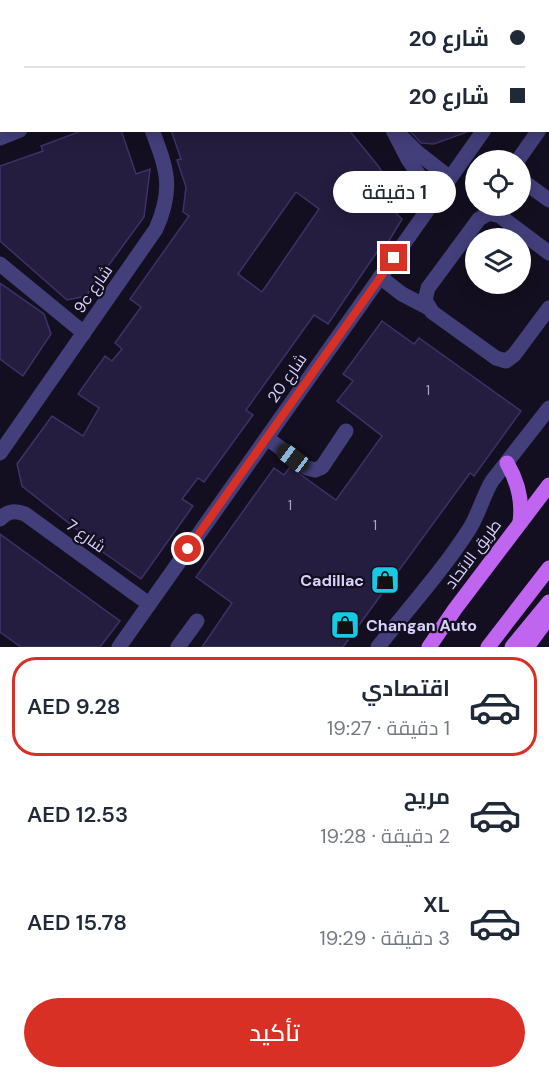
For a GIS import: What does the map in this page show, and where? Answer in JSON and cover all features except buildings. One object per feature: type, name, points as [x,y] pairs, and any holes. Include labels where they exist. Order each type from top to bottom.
[{"type":"main road","points":[[507,463],[518,486],[522,510],[520,522]]},
{"type":"main road","name":"طريق الاتحاد","points":[[430,644],[549,485]]},
{"type":"main road","points":[[488,647],[549,568]]},
{"type":"main road","points":[[512,647],[549,602]]},
{"type":"main road","points":[[527,647],[549,617]]},
{"type":"street","points":[[0,138],[15,132]]},
{"type":"street","name":"9c شارع","points":[[0,453],[156,229],[164,213],[168,195],[168,177],[153,132]]},
{"type":"street","points":[[396,132],[408,159],[435,200]]},
{"type":"street","points":[[397,132],[418,153],[450,178]]},
{"type":"street","name":"شارع 20","points":[[123,646],[149,604],[483,132]]},
{"type":"street","points":[[525,150],[538,132]]},
{"type":"street","points":[[531,187],[549,200]]},
{"type":"street","points":[[549,253],[495,213],[483,215],[428,288],[425,300],[432,312],[496,358],[506,361],[514,355],[549,308]]},
{"type":"street","points":[[0,264],[84,333]]},
{"type":"street","points":[[380,277],[402,294],[428,307]]},
{"type":"street","points":[[378,647],[461,541],[476,518],[486,492],[549,408]]},
{"type":"street","points":[[267,438],[307,468],[315,470],[322,467],[346,431]]},
{"type":"street","name":"شارع 7","points":[[0,519],[9,512],[25,514],[149,604]]},
{"type":"street","points":[[178,647],[197,621]]},
{"type":"place","name":"Cadillac","points":[[385,580]]},
{"type":"place","name":"Changan Auto","points":[[345,625]]},
{"type":"route","points":[[188,549],[394,258]]}]
